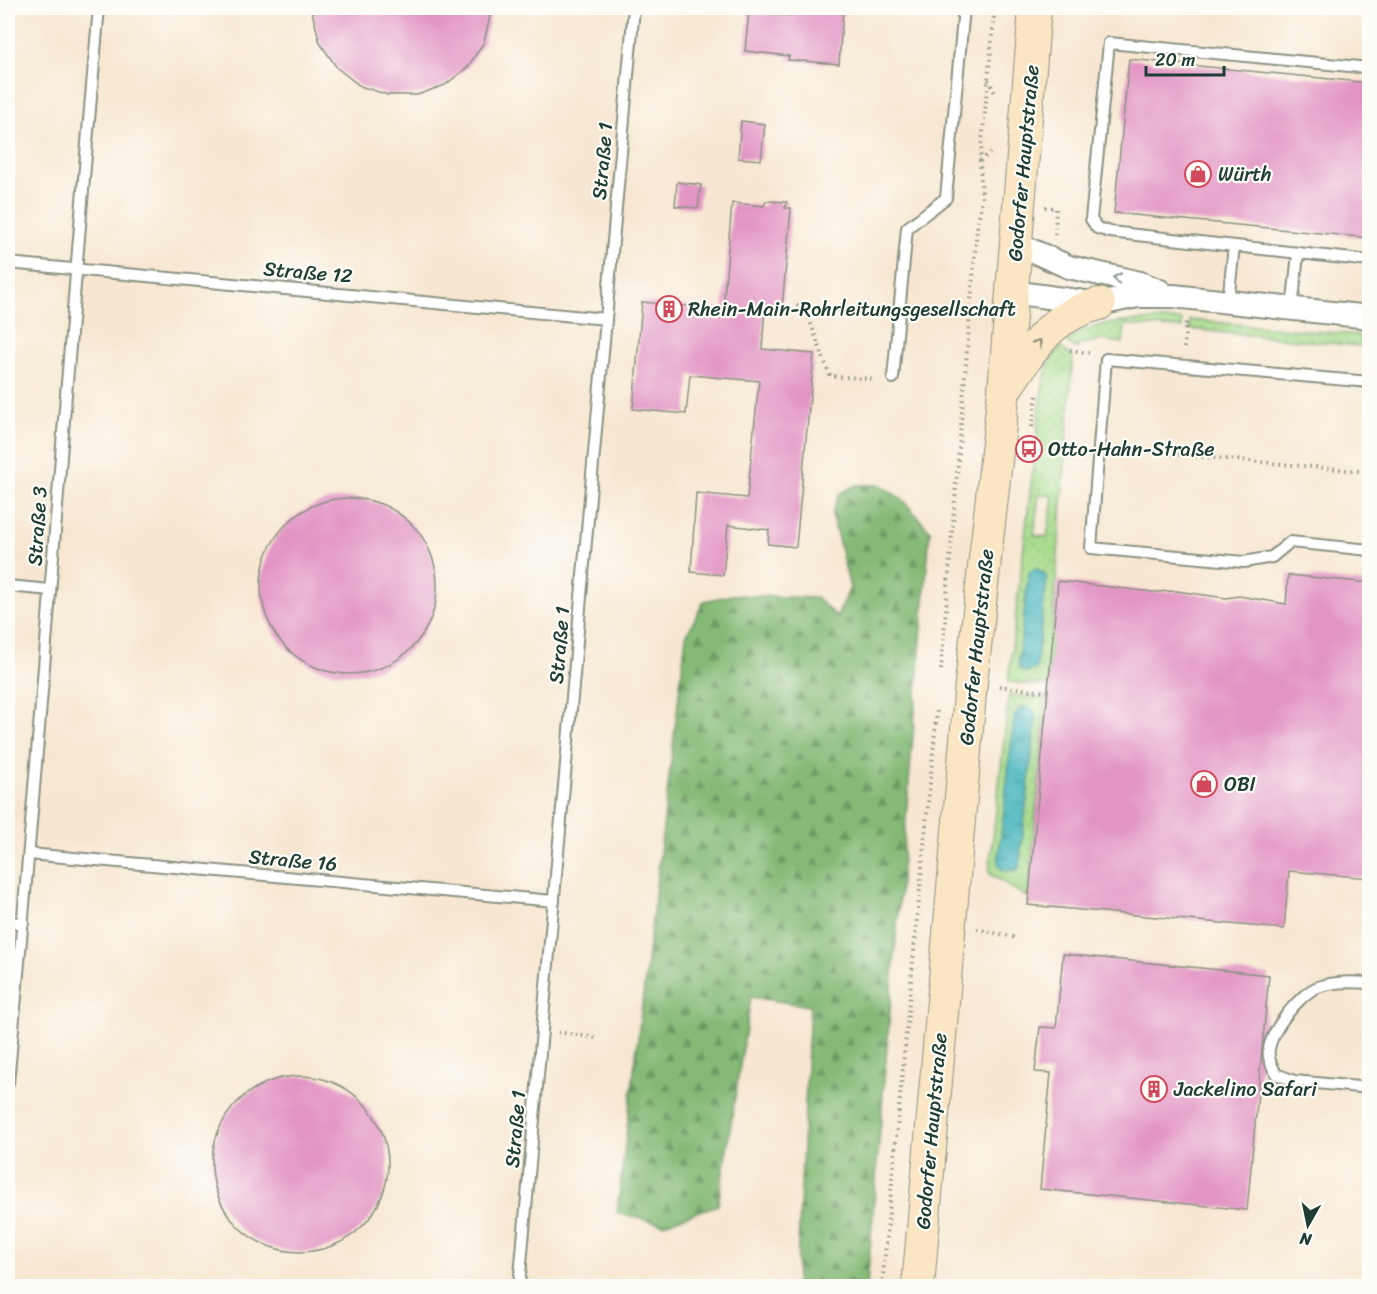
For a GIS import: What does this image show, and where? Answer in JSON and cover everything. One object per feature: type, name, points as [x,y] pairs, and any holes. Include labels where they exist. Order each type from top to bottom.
[{"type":"main road","name":"Godorfer Hauptstraße","points":[[918,1287],[971,683],[1004,390],[1035,8]]},
{"type":"main road","points":[[1004,390],[1049,328],[1078,309],[1099,304]]},
{"type":"street","points":[[1017,244],[1069,267],[1140,283],[1173,296]]},
{"type":"street","points":[[1012,292],[1099,304],[1138,296],[1173,296],[1370,317]]},
{"type":"lane","name":"Straße 3","points":[[8,1083],[29,854],[75,268],[99,8]]},
{"type":"lane","name":"Straße 1","points":[[519,1287],[634,8]]},
{"type":"lane","points":[[893,378],[907,228],[946,198],[964,8]]},
{"type":"lane","points":[[1370,68],[1108,43],[1091,219],[1097,228],[1110,232],[1370,261]]},
{"type":"lane","points":[[1228,302],[1234,246]]},
{"type":"lane","points":[[1292,309],[1298,254]]},
{"type":"lane","name":"Straße 12","points":[[8,263],[606,319]]},
{"type":"lane","points":[[1370,382],[1106,359],[1091,548],[1244,562],[1272,557],[1290,542],[1370,550]]},
{"type":"lane","points":[[8,586],[50,590]]},
{"type":"lane","name":"Straße 16","points":[[29,854],[554,901]]},
{"type":"lane","points":[[8,922],[23,923]]},
{"type":"lane","points":[[1370,983],[1347,982],[1317,987],[1298,1002],[1284,1018],[1272,1038],[1269,1056],[1276,1074],[1294,1081],[1370,1088]]},
{"type":"path","points":[[940,676],[977,228],[982,199],[980,162],[995,8]]},
{"type":"path","points":[[988,79],[994,93]]},
{"type":"path","points":[[980,162],[990,153]]},
{"type":"path","points":[[797,305],[807,313],[830,376],[890,380],[893,378]]},
{"type":"path","points":[[1185,329],[1186,320]]},
{"type":"path","points":[[1160,453],[1370,472]]},
{"type":"path","points":[[971,683],[1047,692]]},
{"type":"path","points":[[882,1287],[938,699]]},
{"type":"path","points":[[949,927],[970,928],[1017,938]]},
{"type":"path","points":[[542,1030],[596,1038]]},
{"type":"green space","points":[[1152,320],[1182,320],[1182,328],[1125,325],[1123,343],[1103,340],[1080,344],[1077,349],[1066,342],[1095,326]]},
{"type":"green space","points":[[1190,320],[1369,336],[1369,347],[1189,329]]},
{"type":"green space","points":[[1060,347],[1073,357],[1048,686],[1008,682],[1042,390],[1048,364]],"holes":[[[1039,494],[1053,496],[1047,537],[1034,535]]]},
{"type":"green space","points":[[856,485],[881,485],[903,500],[930,531],[867,1286],[796,1286],[810,1006],[751,997],[718,1205],[663,1224],[617,1213],[686,636],[704,601],[733,595],[817,598],[837,617],[850,588],[832,514],[839,494]]},
{"type":"green space","points":[[1009,695],[1047,698],[1028,898],[989,873]]},
{"type":"water","points":[[1037,569],[1044,573],[1047,579],[1036,669],[1026,672],[1020,670],[1018,664],[1028,577],[1030,571]]},
{"type":"water","points":[[1022,707],[1034,710],[1036,720],[1019,868],[1013,871],[1002,870],[998,863],[1014,716]]},
{"type":"building","points":[[311,8],[492,8],[484,42],[468,67],[445,85],[417,95],[388,95],[360,86],[337,68],[320,43]]},
{"type":"building","points":[[793,8],[843,8],[839,64],[788,60],[789,56],[745,51],[749,11],[792,16]]},
{"type":"building","points":[[1129,59],[1370,83],[1370,238],[1114,213]]},
{"type":"building","points":[[741,121],[765,124],[761,160],[738,158]]},
{"type":"building","points":[[677,182],[701,185],[698,208],[675,206]]},
{"type":"building","points":[[766,201],[787,202],[785,208],[791,208],[782,309],[765,308],[762,349],[814,354],[796,547],[768,544],[769,530],[728,525],[723,575],[691,572],[696,493],[747,498],[759,381],[690,375],[686,414],[633,409],[642,302],[723,309],[732,203],[764,206]]},
{"type":"building","points":[[349,498],[366,499],[383,504],[411,524],[431,552],[436,569],[436,603],[431,620],[411,648],[383,668],[366,673],[349,674],[332,673],[315,668],[287,648],[267,620],[262,603],[261,586],[262,569],[267,552],[287,524],[315,504],[332,499]]},
{"type":"building","name":"OBI","points":[[1288,575],[1370,583],[1370,878],[1289,871],[1284,929],[1028,905],[1058,581],[1153,592],[1176,591],[1226,598],[1239,596],[1286,604]]},
{"type":"building","name":"Jackelino Safari","points":[[1063,954],[1269,975],[1247,1210],[1040,1189],[1051,1073],[1035,1072],[1040,1027],[1056,1028]]},
{"type":"building","points":[[300,1076],[317,1077],[334,1082],[362,1102],[382,1130],[387,1147],[387,1181],[382,1198],[362,1226],[334,1246],[317,1251],[300,1252],[283,1251],[266,1246],[238,1226],[218,1198],[213,1181],[212,1164],[213,1147],[218,1130],[238,1102],[266,1082],[283,1077]]},
{"type":"place","name":"Würth","points":[[1198,174]]},
{"type":"place","name":"Rhein-Main-Rohrleitungsgesellschaft","points":[[669,309]]},
{"type":"place","name":"Otto-Hahn-Straße","points":[[1029,449]]},
{"type":"place","name":"OBI","points":[[1204,784]]},
{"type":"place","name":"Jackelino Safari","points":[[1154,1089]]}]
